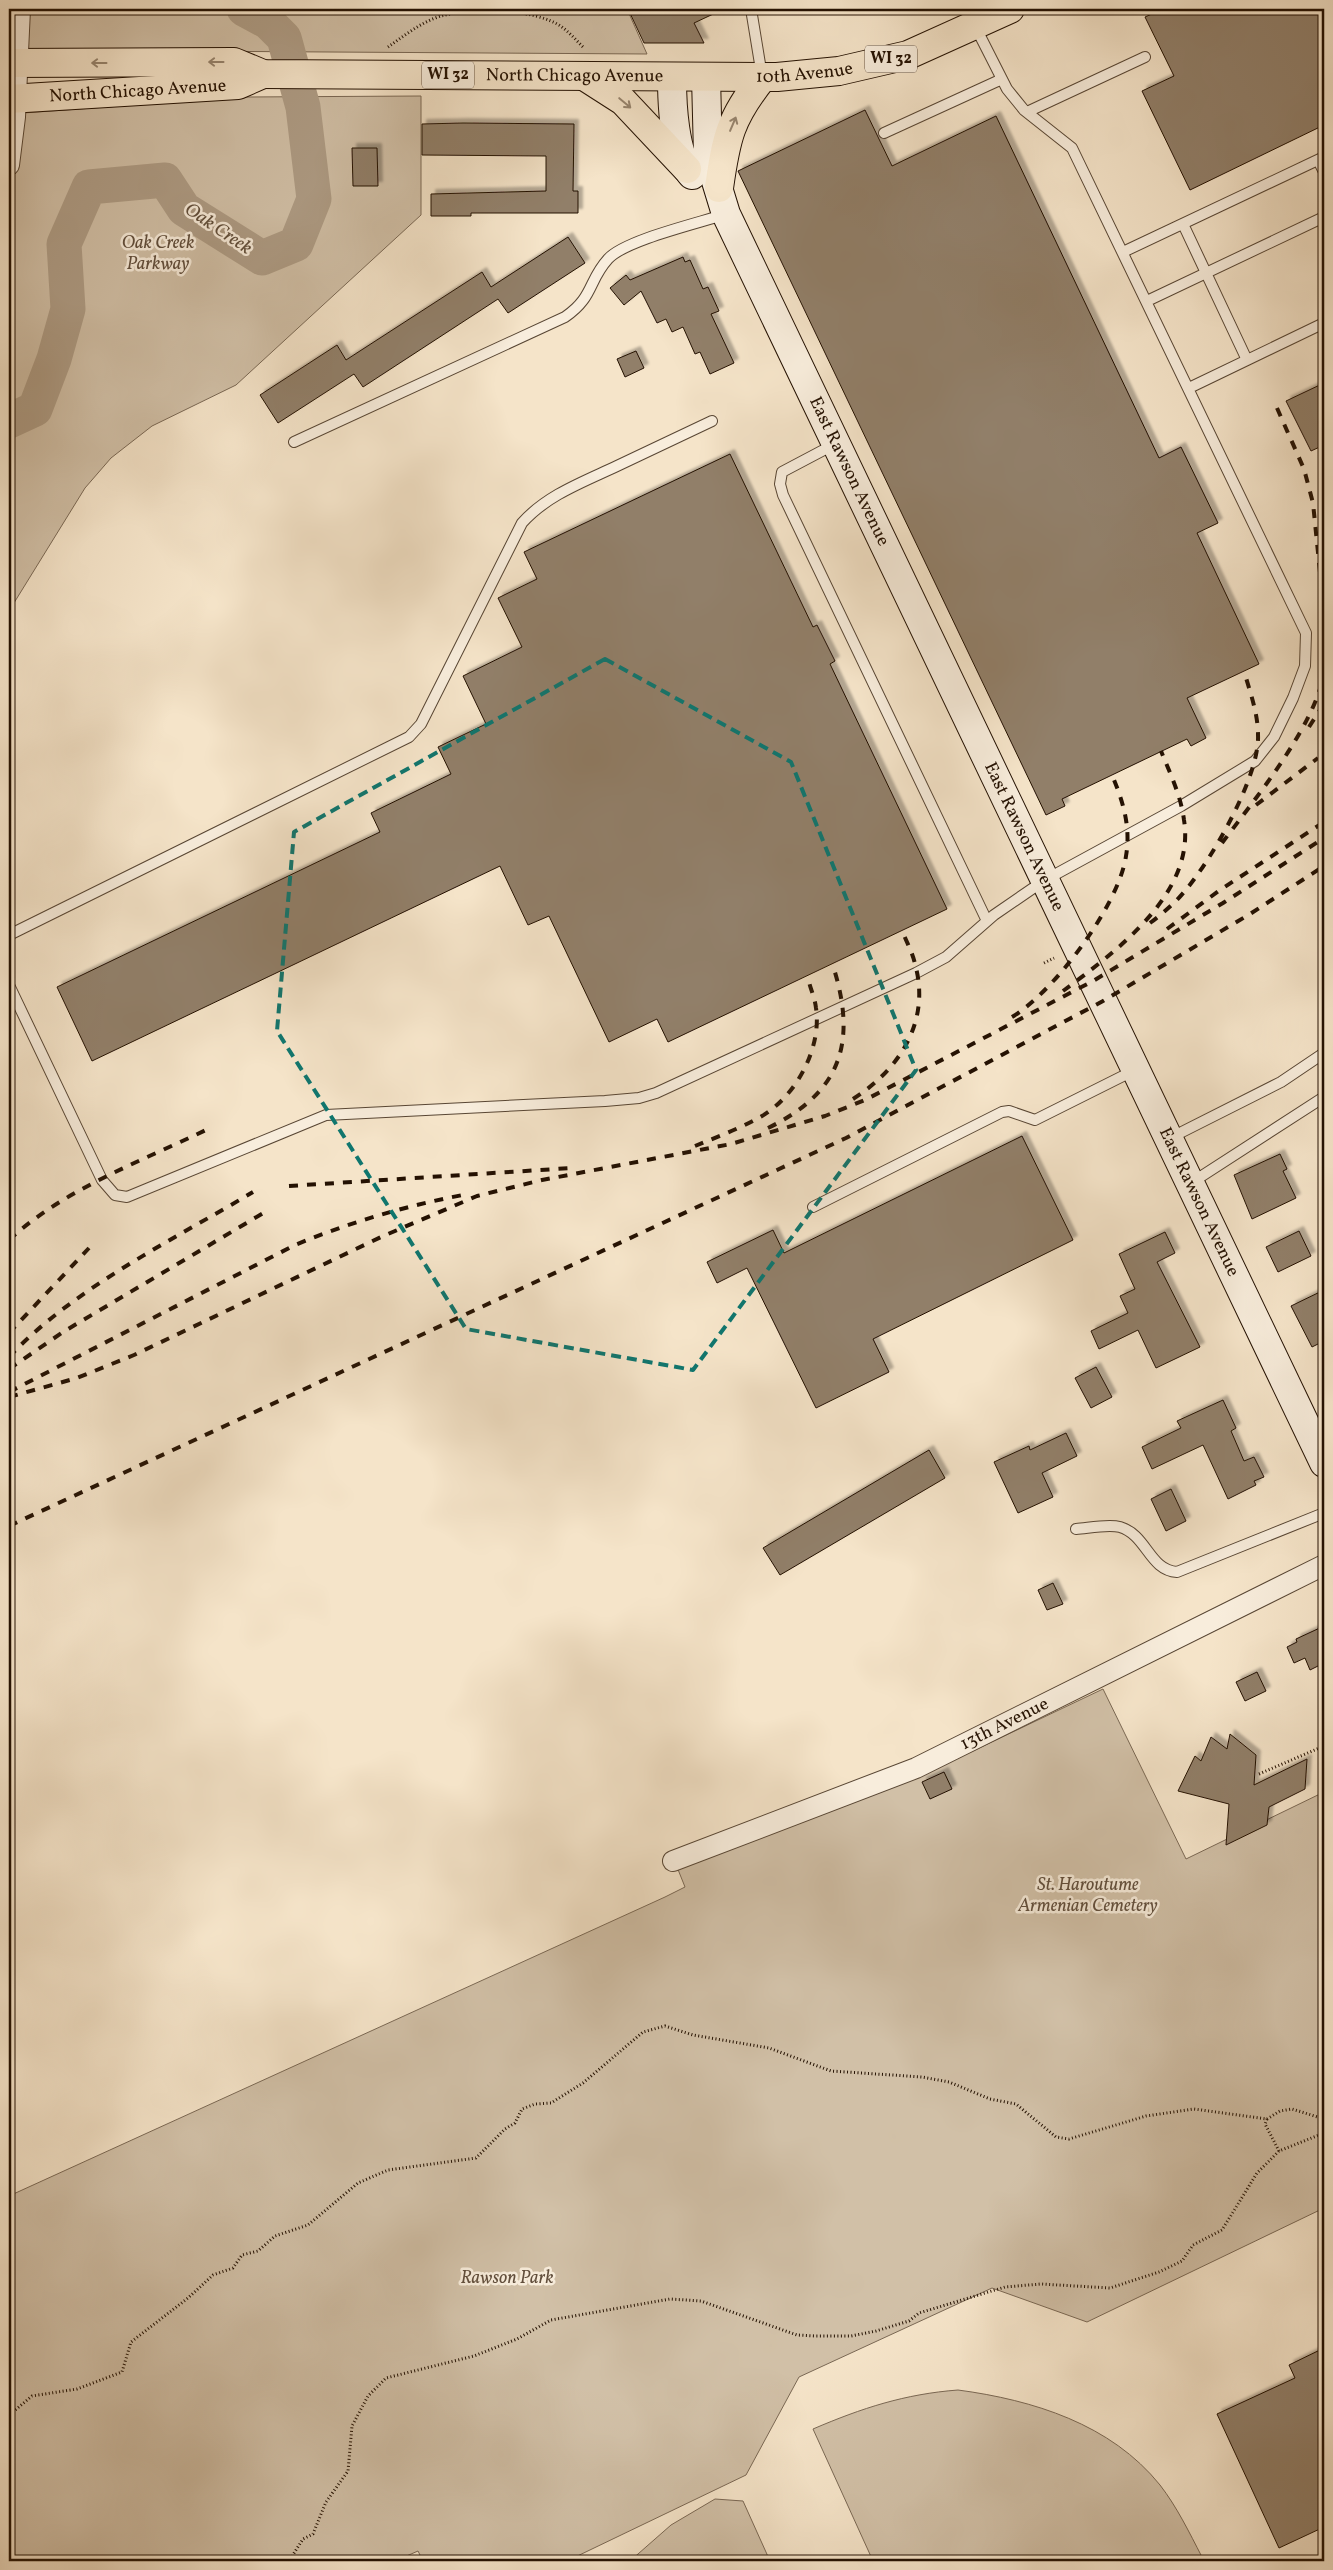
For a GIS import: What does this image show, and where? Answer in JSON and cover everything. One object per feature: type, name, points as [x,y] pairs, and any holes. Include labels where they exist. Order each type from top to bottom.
[{"type":"main road","name":"10th Avenue","points":[[706,77],[762,77],[834,72],[874,64],[908,55],[1010,9]]},
{"type":"main road","name":"North Chicago Avenue","points":[[14,63],[234,62],[269,74],[706,77]]},
{"type":"main road","name":"North Chicago Avenue","points":[[13,98],[238,85],[269,74]]},
{"type":"main road","points":[[584,76],[623,101],[687,169]]},
{"type":"main road","name":"East Rawson Avenue","points":[[706,77],[708,155],[723,204],[1324,1463]]},
{"type":"main road","points":[[723,204],[725,143],[730,129],[748,95],[762,77]]},
{"type":"main road","name":"East Rawson Avenue","points":[[672,78],[675,129],[687,169],[723,204]]},
{"type":"street","points":[[9,164],[14,63],[20,9]]},
{"type":"street","name":"13th Avenue","points":[[673,1861],[916,1768],[1324,1565]]},
{"type":"lane","points":[[751,9],[762,77]]},
{"type":"lane","points":[[9,985],[102,1180],[115,1196],[127,1197],[326,1115],[605,1101],[639,1098],[656,1093],[916,973],[946,957],[988,921],[1045,880],[1181,806],[1255,761],[1274,737],[1293,698],[1305,666],[1306,633],[1072,148],[1027,112],[1007,89],[975,25]]},
{"type":"lane","points":[[1027,112],[1145,57]]},
{"type":"lane","points":[[884,133],[1002,79]]},
{"type":"lane","points":[[1123,252],[1321,158],[1324,172]]},
{"type":"lane","points":[[294,442],[565,317],[578,308],[588,296],[609,257],[723,204]]},
{"type":"lane","points":[[1147,302],[1324,217]]},
{"type":"lane","points":[[1183,224],[1247,360]]},
{"type":"lane","points":[[1189,388],[1324,323]]},
{"type":"lane","points":[[9,935],[409,737],[421,724],[522,523],[548,500],[712,421]]},
{"type":"lane","points":[[836,443],[782,472],[780,484],[783,495],[988,921]]},
{"type":"lane","points":[[1169,1138],[1281,1082],[1324,1053]]},
{"type":"lane","points":[[813,1208],[1002,1112],[1009,1111],[1035,1120],[1136,1069]]},
{"type":"lane","points":[[1190,1183],[1324,1097]]},
{"type":"lane","points":[[1076,1529],[1119,1526],[1142,1540],[1151,1557],[1164,1569],[1177,1572],[1324,1512]]},
{"type":"path","points":[[388,47],[412,30],[440,16],[472,12],[508,12],[535,16],[561,26],[584,48]]},
{"type":"path","points":[[1044,963],[1054,958]]},
{"type":"path","points":[[1259,1774],[1324,1746]]},
{"type":"path","points":[[9,2412],[14,2411],[32,2396],[78,2389],[122,2372],[131,2342],[188,2298],[213,2275],[233,2268],[242,2255],[258,2251],[275,2236],[308,2225],[358,2183],[388,2170],[476,2158],[505,2129],[515,2123],[522,2109],[535,2104],[551,2103],[583,2083],[643,2032],[665,2026],[693,2035],[769,2048],[831,2071],[922,2077],[949,2082],[990,2099],[1016,2104],[1056,2137],[1069,2139],[1097,2129],[1146,2116],[1194,2109],[1267,2119],[1280,2111],[1292,2109],[1324,2120]]},
{"type":"path","points":[[1267,2119],[1265,2124],[1279,2151]]},
{"type":"path","points":[[284,2561],[289,2561],[303,2539],[312,2534],[326,2502],[348,2471],[352,2426],[368,2396],[386,2378],[474,2356],[517,2339],[551,2320],[670,2299],[701,2301],[797,2335],[851,2336],[909,2321],[919,2313],[1005,2287],[1041,2284],[1110,2288],[1159,2272],[1182,2261],[1193,2245],[1222,2230],[1257,2173],[1279,2151],[1324,2133]]},
{"type":"highlighted area","points":[[605,659],[791,762],[916,1070],[693,1370],[466,1329],[277,1031],[294,832]]},
{"type":"green space","points":[[9,9],[627,9],[647,54],[9,50]]},
{"type":"green space","name":"Oak Creek Parkway","points":[[421,96],[421,215],[236,385],[152,426],[111,458],[85,488],[9,611],[9,114],[247,97]]},
{"type":"green space","name":"Rawson Park","points":[[1103,1689],[1186,1859],[1324,1792],[1324,2208],[1087,2322],[992,2288],[799,2377],[746,2475],[567,2561],[423,2561],[418,2551],[395,2561],[9,2561],[9,2196],[665,1897],[685,1887],[677,1867],[916,1778]]},
{"type":"green space","points":[[958,2390],[1014,2400],[1042,2408],[1069,2418],[1118,2446],[1140,2464],[1160,2485],[1177,2511],[1202,2557],[1193,2561],[873,2561],[813,2429],[884,2403],[920,2395]]},
{"type":"green space","points":[[715,2499],[743,2501],[770,2561],[630,2561],[671,2525]]},
{"type":"building","points":[[628,9],[724,9],[694,23],[704,43],[644,43]]},
{"type":"building","points":[[1163,9],[1324,9],[1324,125],[1190,190],[1142,91],[1174,76],[1145,17]]},
{"type":"building","points":[[865,110],[892,166],[996,116],[1159,458],[1181,447],[1218,523],[1197,533],[1259,664],[1187,698],[1206,738],[1191,746],[1187,739],[1062,799],[1065,806],[1046,815],[738,171]]},
{"type":"building","points":[[422,124],[574,124],[573,191],[578,191],[578,213],[471,213],[471,216],[431,216],[431,194],[546,191],[546,156],[422,155]]},
{"type":"building","points":[[352,148],[377,148],[378,186],[353,186]]},
{"type":"building","points":[[568,237],[585,263],[508,313],[498,299],[363,387],[354,374],[278,423],[260,395],[337,345],[346,360],[482,272],[491,287]]},
{"type":"building","points":[[683,257],[685,262],[690,260],[703,289],[708,287],[719,311],[711,314],[734,363],[710,374],[700,352],[695,354],[683,327],[672,332],[666,319],[657,323],[641,291],[624,305],[610,288],[626,275],[630,280]]},
{"type":"building","points":[[636,351],[644,368],[625,377],[617,359]]},
{"type":"building","points":[[1324,383],[1324,445],[1311,451],[1286,401]]},
{"type":"building","points":[[730,454],[813,627],[817,625],[835,661],[830,664],[947,909],[668,1042],[657,1019],[609,1042],[549,916],[528,925],[500,866],[92,1061],[57,987],[380,832],[371,813],[451,774],[438,747],[486,724],[463,676],[522,647],[498,598],[537,579],[524,552]]},
{"type":"building","points":[[1022,1136],[1073,1240],[873,1339],[889,1372],[816,1408],[747,1268],[717,1283],[707,1262],[773,1230],[784,1253]]},
{"type":"building","points":[[1280,1154],[1287,1169],[1283,1171],[1296,1198],[1252,1219],[1234,1175]]},
{"type":"building","points":[[1299,1231],[1311,1256],[1278,1272],[1266,1247]]},
{"type":"building","points":[[1165,1232],[1175,1253],[1157,1262],[1200,1347],[1156,1368],[1138,1330],[1099,1349],[1091,1331],[1128,1313],[1120,1296],[1135,1289],[1119,1254]]},
{"type":"building","points":[[1324,1290],[1324,1341],[1312,1347],[1291,1306]]},
{"type":"building","points":[[1096,1367],[1112,1397],[1091,1408],[1075,1378]]},
{"type":"building","points":[[1223,1400],[1236,1428],[1231,1431],[1244,1461],[1254,1457],[1264,1477],[1254,1481],[1256,1485],[1228,1499],[1203,1445],[1152,1469],[1142,1447],[1181,1428],[1177,1421]]},
{"type":"building","points":[[1066,1433],[1077,1456],[1042,1473],[1053,1497],[1018,1513],[994,1462],[1029,1446],[1030,1450]]},
{"type":"building","points":[[929,1450],[945,1478],[780,1575],[763,1548]]},
{"type":"building","points":[[1171,1489],[1186,1521],[1166,1531],[1151,1499]]},
{"type":"building","points":[[1053,1583],[1063,1604],[1047,1610],[1038,1590]]},
{"type":"building","points":[[1324,1626],[1324,1663],[1310,1670],[1305,1658],[1294,1663],[1287,1647],[1297,1642],[1296,1639]]},
{"type":"building","points":[[1257,1672],[1266,1691],[1245,1701],[1236,1682]]},
{"type":"building","points":[[1230,1734],[1256,1755],[1254,1785],[1307,1759],[1305,1789],[1269,1807],[1267,1825],[1226,1845],[1229,1804],[1178,1791],[1195,1756],[1201,1761],[1211,1737],[1227,1749]]},
{"type":"building","points":[[944,1772],[952,1789],[930,1799],[922,1782]]},
{"type":"building","points":[[1324,2348],[1324,2527],[1279,2548],[1217,2414],[1295,2378],[1289,2365]]},
{"type":"waterway","name":"Oak Creek","points":[[9,421],[35,409],[54,359],[68,309],[64,244],[89,187],[165,180],[184,209],[262,258],[296,244],[314,199],[303,107],[284,38],[268,22],[244,9]]},
{"type":"railway","points":[[1277,408],[1304,469],[1313,503],[1324,612]]},
{"type":"railway","points":[[1150,923],[1168,909],[1195,878],[1220,840],[1243,795],[1257,752],[1258,735],[1257,719],[1244,671]]},
{"type":"railway","points":[[1222,843],[1266,784],[1296,738],[1309,716],[1324,673]]},
{"type":"railway","points":[[1309,727],[1324,704]]},
{"type":"railway","points":[[1063,991],[1106,958],[1147,919],[1165,896],[1177,872],[1184,847],[1183,811],[1178,793],[1161,751]]},
{"type":"railway","points":[[1256,805],[1318,758]]},
{"type":"railway","points":[[1012,1017],[1029,1005],[1065,968],[1098,922],[1121,876],[1126,856],[1127,824],[1123,804],[1112,775]]},
{"type":"railway","points":[[1167,929],[1220,890],[1324,822]]},
{"type":"railway","points":[[9,1397],[77,1378],[134,1355],[381,1237],[477,1196],[542,1180],[731,1144],[825,1116],[865,1100],[1093,981],[1223,903],[1324,838]]},
{"type":"railway","points":[[9,1526],[846,1138],[1103,1001],[1250,914],[1324,866]]},
{"type":"railway","points":[[853,1099],[885,1073],[908,1042],[915,1024],[919,1005],[919,985],[912,953],[904,935]]},
{"type":"railway","points":[[768,1128],[792,1114],[812,1099],[827,1082],[837,1064],[842,1043],[844,1021],[841,996],[834,969]]},
{"type":"railway","points":[[695,1146],[762,1116],[786,1096],[796,1084],[811,1054],[815,1039],[816,1008],[809,982]]},
{"type":"railway","points":[[9,1240],[31,1222],[78,1191],[208,1129]]},
{"type":"railway","points":[[289,1186],[572,1168]]},
{"type":"railway","points":[[9,1357],[35,1332],[93,1287],[253,1192]]},
{"type":"railway","points":[[9,1392],[295,1245],[380,1215],[468,1194]]},
{"type":"railway","points":[[9,1369],[63,1332],[265,1212]]},
{"type":"railway","points":[[9,1333],[89,1248]]},
{"type":"park label","name":"St. Haroutume Armenian Cemetery","points":[[1088,1895]]}]
